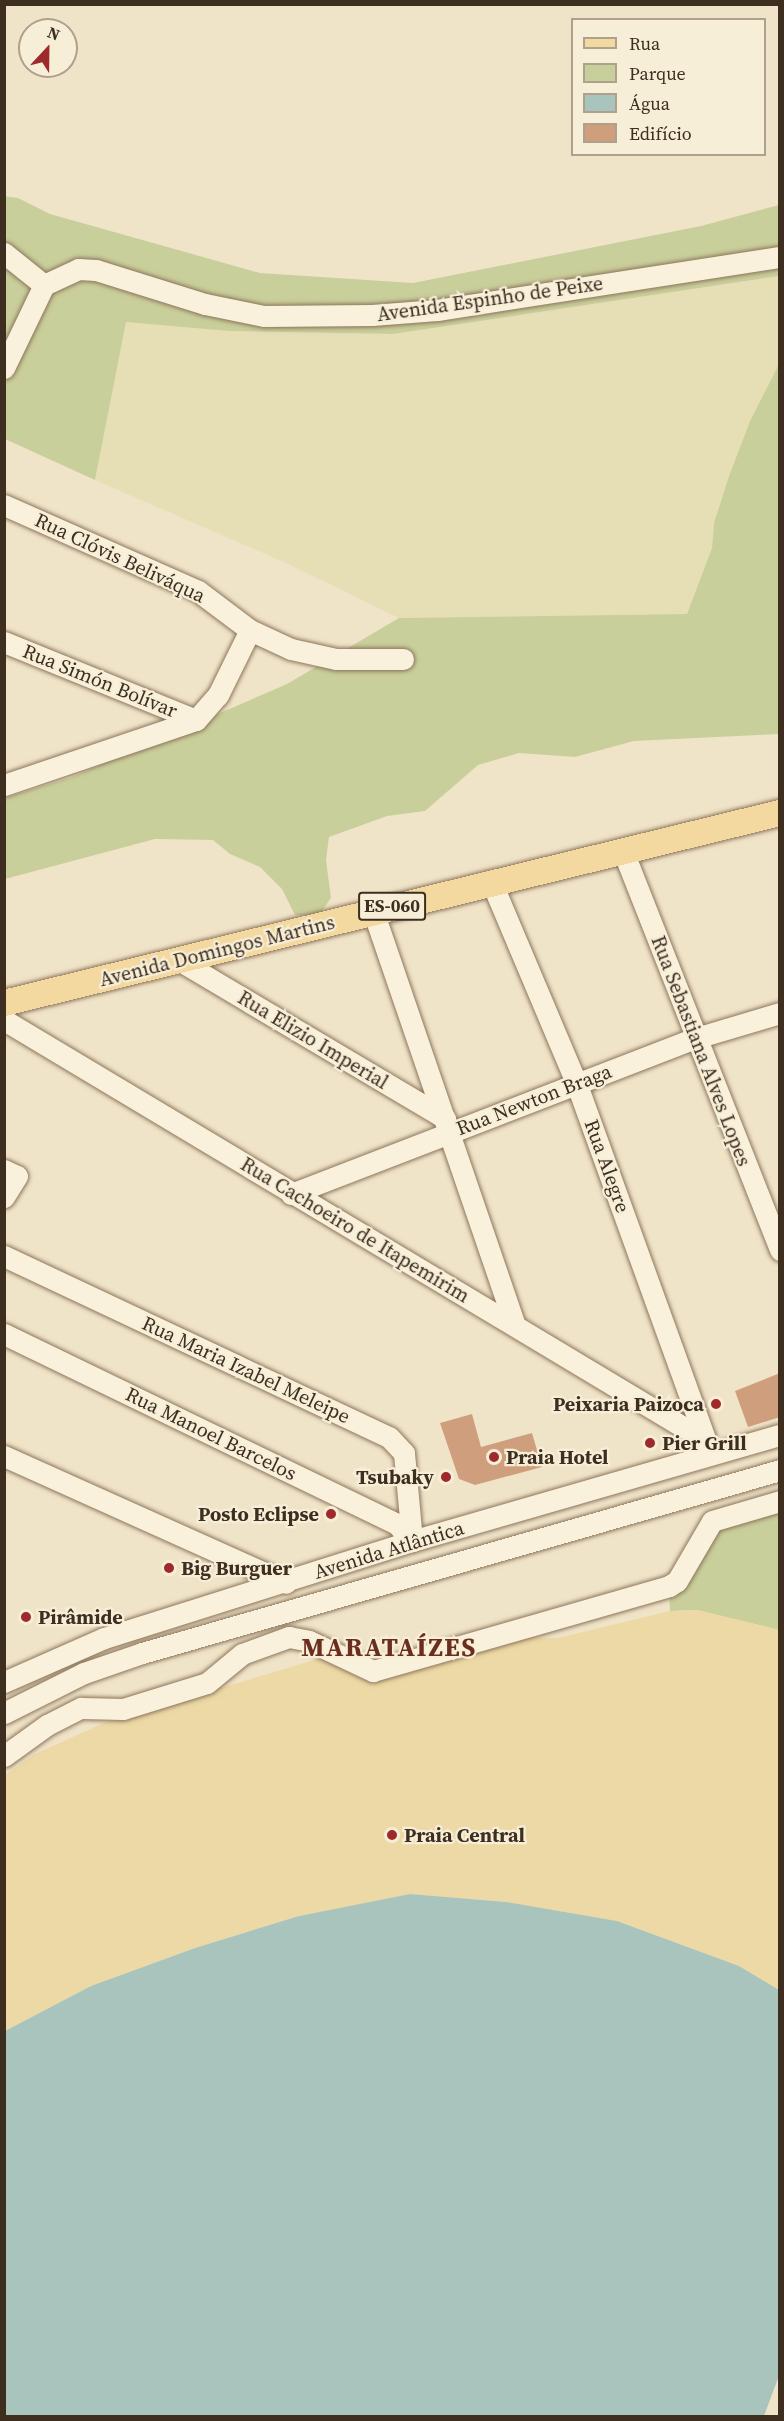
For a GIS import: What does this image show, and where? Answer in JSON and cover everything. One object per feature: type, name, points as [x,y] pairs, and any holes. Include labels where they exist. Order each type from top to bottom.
[{"type":"main road","name":"Avenida Domingos Martins","points":[[4,1003],[182,962],[491,881],[780,813]]},
{"type":"street","points":[[4,254],[44,285],[4,368]]},
{"type":"street","name":"Avenida Espinho de Peixe","points":[[44,285],[78,269],[96,270],[205,304],[264,316],[372,315],[436,310],[780,257]]},
{"type":"street","name":"Rua Clóvis Beliváqua","points":[[4,505],[198,591],[250,630],[291,649],[336,659],[403,659]]},
{"type":"street","points":[[9,781],[195,720],[218,695],[250,630]]},
{"type":"street","name":"Rua Simón Bolívar","points":[[4,642],[195,720]]},
{"type":"street","name":"Rua Sebastiana Alves Lopes","points":[[623,851],[780,1250]]},
{"type":"street","name":"Rua Alegre","points":[[491,881],[577,1085],[709,1448]]},
{"type":"street","points":[[373,911],[514,1324]]},
{"type":"street","name":"Rua Elizio Imperial","points":[[182,962],[446,1126]]},
{"type":"street","name":"Rua Newton Braga","points":[[291,1194],[446,1126],[577,1085],[696,1038],[780,1013]]},
{"type":"street","name":"Rua Cachoeiro de Itapemirim","points":[[4,1020],[291,1194],[514,1324],[709,1448]]},
{"type":"street","points":[[4,1197],[11,1173]]},
{"type":"street","name":"Rua Maria Izabel Meleipe","points":[[4,1256],[389,1437],[404,1453],[412,1541]]},
{"type":"street","name":"Rua Manoel Barcelos","points":[[4,1334],[397,1524],[412,1541]]},
{"type":"street","name":"Avenida Atlântica","points":[[7,1678],[104,1638],[412,1541],[709,1448],[780,1435]]},
{"type":"street","points":[[4,1456],[286,1582]]},
{"type":"street","name":"Avenida Atlântica","points":[[4,1713],[84,1673],[142,1653],[780,1470]]},
{"type":"street","points":[[4,1756],[47,1725],[81,1708],[123,1709],[207,1683],[242,1654],[289,1637],[309,1641],[374,1671],[669,1586],[677,1581],[712,1521],[780,1501]]},
{"type":"shaded area","points":[[779,276],[779,364],[750,421],[729,476],[714,523],[712,548],[687,614],[399,618],[286,563],[95,480],[126,321],[229,331],[393,334]]},
{"type":"green space","points":[[4,196],[18,198],[50,214],[260,273],[413,283],[701,226],[779,205],[779,276],[393,334],[229,331],[126,322],[95,480],[5,439]]},
{"type":"green space","points":[[779,364],[779,734],[634,741],[575,757],[519,753],[478,765],[425,811],[387,816],[329,837],[326,860],[331,898],[319,915],[295,915],[282,889],[260,867],[230,854],[213,840],[155,839],[5,879],[5,798],[72,777],[287,684],[399,618],[687,614],[712,548],[714,523],[729,476],[750,421]]},
{"type":"green space","points":[[779,1495],[779,1630],[697,1610],[670,1611],[669,1586],[708,1515]]},
{"type":"sand","name":"Praia Central","points":[[697,1610],[779,1630],[779,1990],[739,1966],[617,1921],[506,1902],[410,1894],[299,1916],[195,1948],[91,1986],[5,2031],[5,1775],[35,1754],[104,1723],[321,1658],[364,1680],[523,1638],[558,1638],[670,1611]]},
{"type":"water","points":[[410,1894],[506,1902],[617,1921],[739,1966],[779,1990],[780,2373],[764,2416],[5,2416],[5,2031],[91,1986],[195,1948],[299,1916]]},
{"type":"building","points":[[780,1373],[780,1417],[748,1427],[735,1391]]},
{"type":"building","name":"Praia Hotel","points":[[472,1414],[481,1447],[532,1433],[542,1467],[475,1485],[459,1479],[440,1423]]},
{"type":"place","name":"Peixaria Paizoca","points":[[716,1404]]},
{"type":"place","name":"Pier Grill","points":[[650,1443]]},
{"type":"place","name":"Praia Hotel","points":[[494,1457]]},
{"type":"place","name":"Tsubaky","points":[[446,1477]]},
{"type":"place","name":"Posto Eclipse","points":[[331,1514]]},
{"type":"place","name":"Big Burguer","points":[[169,1568]]},
{"type":"place","name":"Pirâmide","points":[[26,1617]]},
{"type":"place","name":"Praia Central","points":[[392,1835]]},
{"type":"district","name":"MARATAÍZES","points":[[389,1648]]}]
